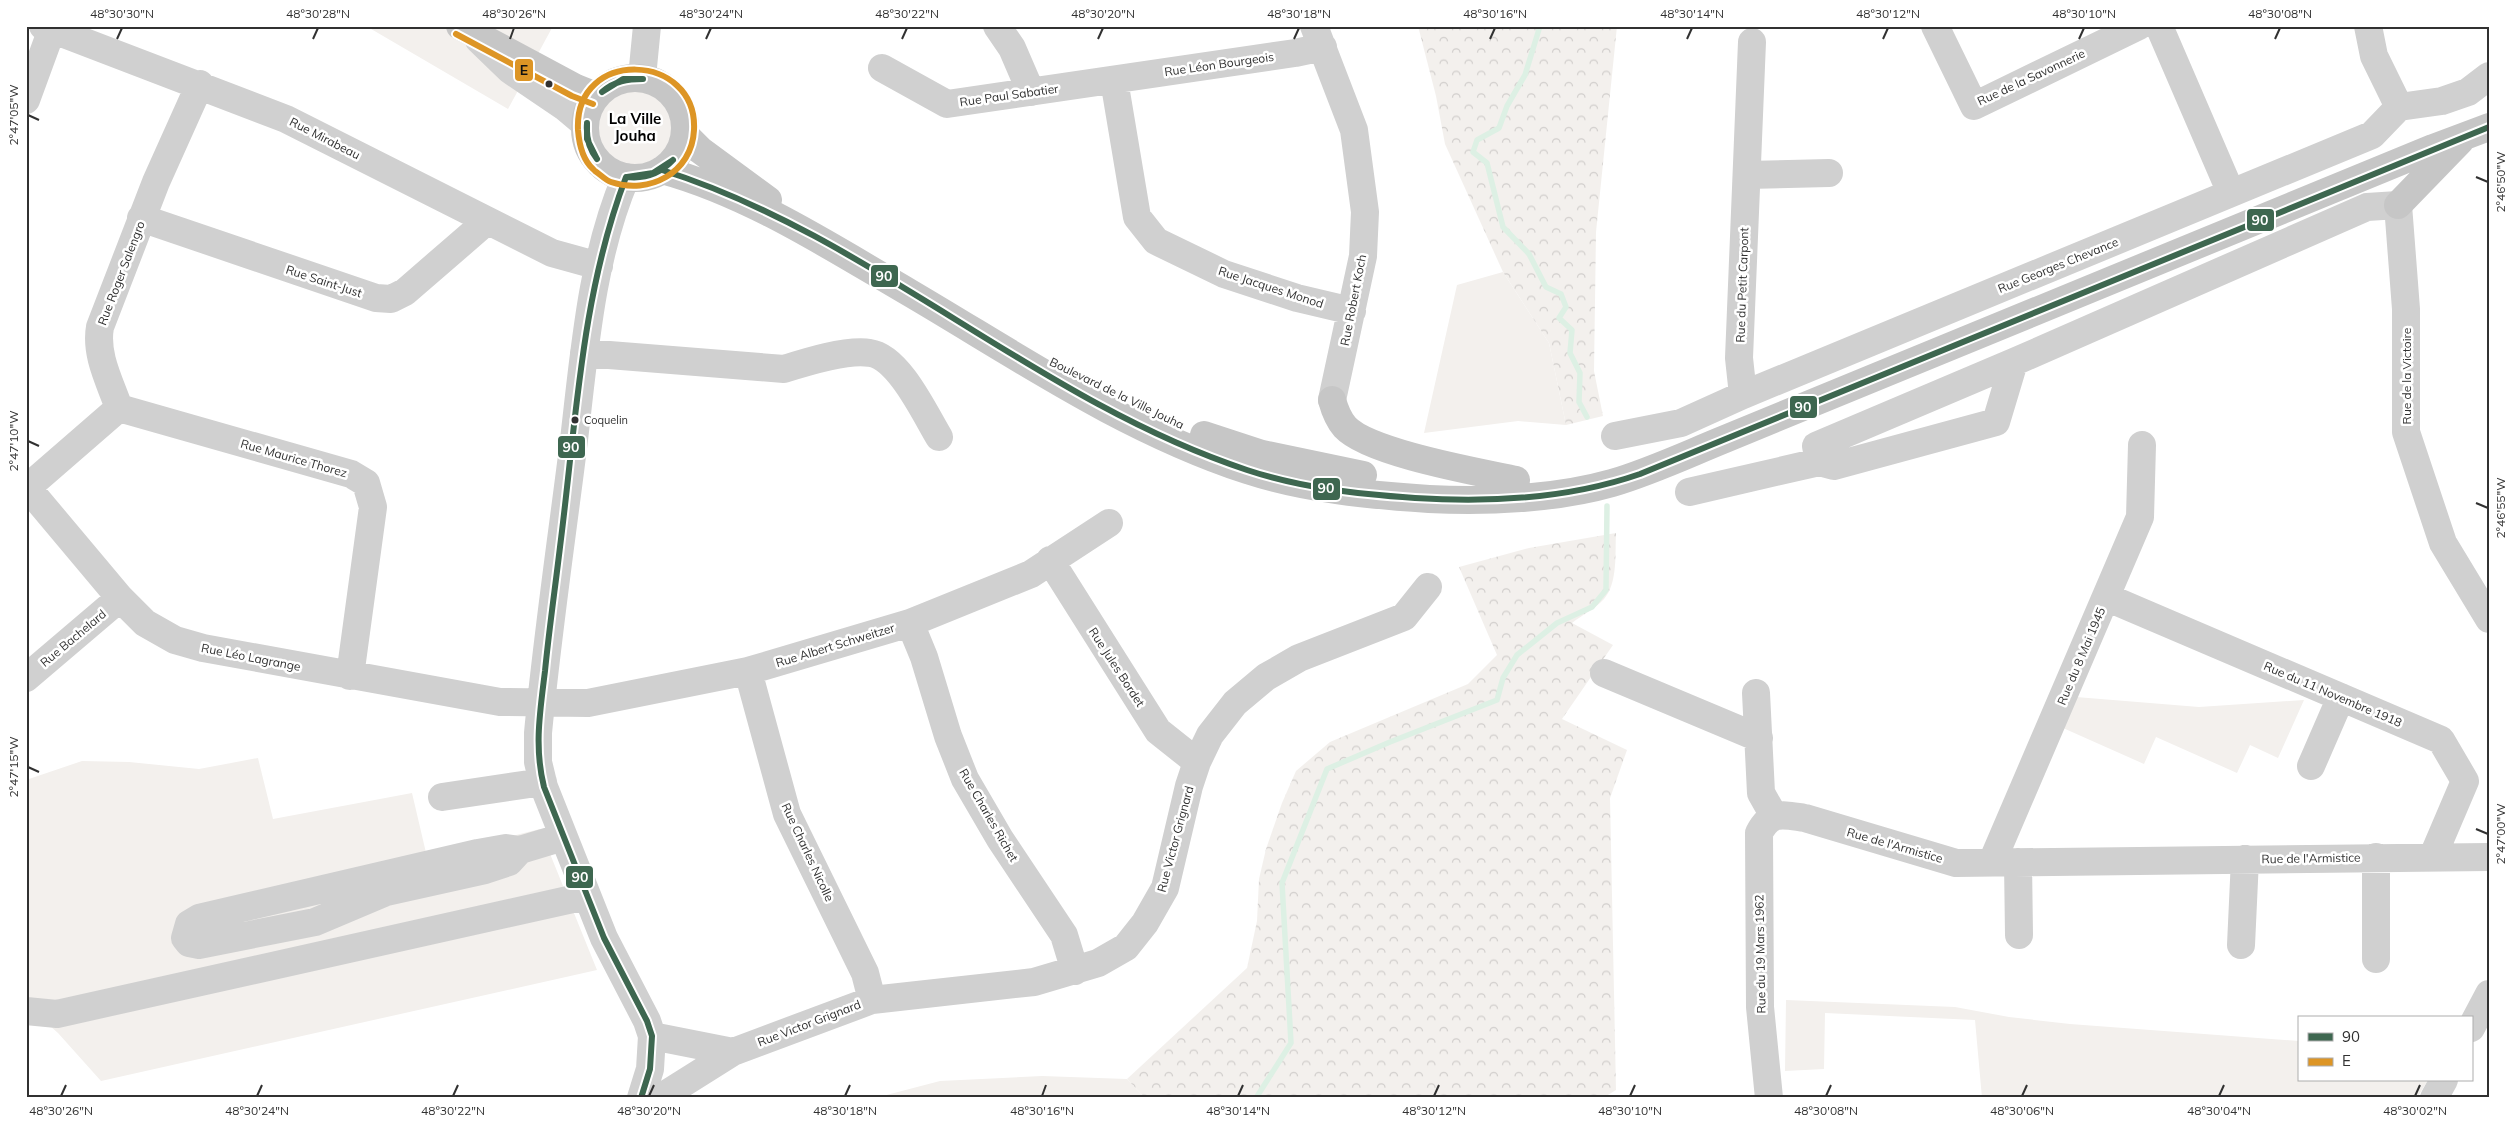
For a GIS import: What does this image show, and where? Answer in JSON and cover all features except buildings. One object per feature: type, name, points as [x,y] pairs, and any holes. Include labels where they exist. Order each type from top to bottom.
[{"type":"main road","points":[[466,29],[576,88],[596,96]]},
{"type":"main road","points":[[644,78],[656,82],[676,98],[684,116],[685,135],[681,149],[673,161],[662,170],[639,178],[626,177],[612,172],[600,164],[591,152],[586,138],[585,124],[589,109],[596,96],[606,87],[618,81],[644,78]]},
{"type":"main road","points":[[2398,205],[2478,131]]},
{"type":"main road","points":[[1610,474],[1671,460],[2478,131]]},
{"type":"main road","name":"Boulevard de la Ville Jouha","points":[[685,135],[758,194],[814,227],[1047,359],[1180,426],[1262,454],[1352,474],[1461,482],[1610,474]]},
{"type":"main road","name":"Boulevard de la Ville Jouha","points":[[662,170],[684,176],[736,198],[810,235],[1088,399],[1141,427],[1172,442],[1248,470],[1343,491],[1460,500],[1517,498],[1610,474]]},
{"type":"main road","points":[[1332,400],[1336,414],[1346,429],[1376,446],[1447,465],[1516,480]]},
{"type":"street","points":[[644,78],[643,67],[647,26]]},
{"type":"street","points":[[997,26],[1012,48],[1031,92]]},
{"type":"street","name":"Rue de la Savonnerie","points":[[1935,26],[1974,106],[2139,26]]},
{"type":"street","points":[[2159,26],[2231,193]]},
{"type":"street","points":[[2368,26],[2374,56],[2399,107],[2442,101],[2468,92],[2489,76]]},
{"type":"street","points":[[26,100],[47,28]]},
{"type":"street","name":"Rue Mirabeau","points":[[47,28],[200,84],[286,119],[552,253],[599,266]]},
{"type":"street","points":[[466,29],[510,70],[566,108],[585,124]]},
{"type":"street","name":"Rue Léon Bourgeois","points":[[1114,80],[1295,54],[1318,37]]},
{"type":"street","name":"Rue Robert Koch","points":[[1318,37],[1354,130],[1365,212],[1363,256],[1332,400]]},
{"type":"street","name":"Rue du Petit Carpont","points":[[1743,395],[1739,358],[1752,42]]},
{"type":"street","name":"Rue Paul Sabatier","points":[[882,68],[947,104],[1114,80]]},
{"type":"street","name":"Rue Jacques Monod","points":[[1114,80],[1137,217],[1156,241],[1224,274],[1297,298],[1352,311]]},
{"type":"street","name":"Rue Roger Salengro","points":[[119,408],[97,341],[100,327],[142,218],[200,84]]},
{"type":"street","name":"Rue Georges Chevance","points":[[1615,436],[1681,423],[1743,395],[2372,135],[2399,107]]},
{"type":"street","points":[[1746,175],[1829,172]]},
{"type":"street","points":[[626,177],[618,196],[599,266],[584,353],[541,701],[538,762],[543,782],[586,896],[604,938],[647,1021],[652,1036],[650,1069],[643,1096]]},
{"type":"street","points":[[1819,462],[1816,446],[2014,362],[2367,207],[2398,205]]},
{"type":"street","name":"Rue de la Victoire","points":[[2398,205],[2406,309],[2406,432],[2443,543],[2489,619]]},
{"type":"street","name":"Rue Saint-Just","points":[[142,218],[376,298],[391,299],[405,292],[486,221]]},
{"type":"street","points":[[584,353],[784,369],[811,360],[870,353],[885,359],[903,378],[939,437]]},
{"type":"street","points":[[1689,492],[1819,462],[1834,466],[1996,422],[2014,362]]},
{"type":"street","points":[[27,487],[119,408]]},
{"type":"street","name":"Rue Maurice Thorez","points":[[119,408],[351,474],[366,483],[373,507],[350,676]]},
{"type":"street","name":"Rue du 8 Mai 1945","points":[[2005,862],[2106,597],[2140,517],[2142,445]]},
{"type":"street","name":"Rue Léo Lagrange","points":[[27,487],[120,598],[145,623],[175,640],[203,648],[500,702],[541,701]]},
{"type":"street","name":"Rue Albert Schweitzer","points":[[541,701],[588,703],[748,672],[910,623],[1031,574],[1109,523]]},
{"type":"street","name":"Rue Jules Bordet","points":[[1050,560],[1158,731],[1197,762]]},
{"type":"street","name":"Rue Victor Grignard","points":[[643,1096],[663,1096],[734,1052],[872,1000],[1034,982],[1098,963],[1126,947],[1145,923],[1165,888],[1189,786],[1197,762],[1210,735],[1235,703],[1266,677],[1299,658],[1404,617],[1428,587]]},
{"type":"street","name":"Rue du 11 Novembre 1918","points":[[2106,597],[2441,740],[2465,781],[2432,856]]},
{"type":"street","name":"Rue Bachelard","points":[[26,678],[120,598]]},
{"type":"street","name":"Rue Charles Richet","points":[[910,623],[924,657],[948,736],[965,779],[1000,838],[1064,935],[1075,971]]},
{"type":"street","name":"Rue Charles Nicolle","points":[[748,672],[787,814],[865,973],[872,1000]]},
{"type":"street","points":[[1604,673],[1759,738]]},
{"type":"street","points":[[1756,693],[1761,793],[1774,816]]},
{"type":"street","points":[[2311,766],[2341,697]]},
{"type":"street","points":[[442,797],[543,782]]},
{"type":"street","name":"Rue de l'Armistice","points":[[1774,816],[1784,815],[1805,818],[1956,863],[2432,856],[2489,857]]},
{"type":"street","name":"Rue du 19 Mars 1962","points":[[1769,1098],[1760,1007],[1759,833],[1764,822],[1774,816]]},
{"type":"street","points":[[520,850],[509,862],[485,870],[386,892],[314,922],[199,945],[189,943],[185,938],[189,924],[199,918],[478,853],[506,848],[520,850],[563,837]]},
{"type":"street","name":"Rue de l'Armistice","points":[[2376,857],[2376,959]]},
{"type":"street","name":"Rue de l'Armistice","points":[[2241,945],[2245,859]]},
{"type":"street","points":[[2005,862],[2019,935]]},
{"type":"street","points":[[26,1011],[57,1014],[586,896]]},
{"type":"street","points":[[2472,1026],[2489,994]]},
{"type":"street","points":[[652,1036],[734,1052]]},
{"type":"street","points":[[2434,1098],[2443,1082]]},
{"type":"green space","points":[[366,26],[553,26],[508,109]]},
{"type":"green space","points":[[1418,26],[1617,26],[1596,232],[1594,371],[1603,416],[1566,425],[1549,343],[1503,272],[1445,144],[1436,96]]},
{"type":"green space","points":[[635,90],[649,93],[662,101],[670,114],[673,128],[670,142],[662,155],[649,163],[635,166],[621,163],[608,155],[600,142],[597,128],[600,114],[608,101],[621,93]]},
{"type":"green space","points":[[1503,272],[1549,343],[1566,425],[1518,421],[1424,433],[1457,285]]},
{"type":"green space","points":[[1616,533],[1615,567],[1612,585],[1604,599],[1572,623],[1613,645],[1562,719],[1627,750],[1610,798],[1616,1090],[1603,1098],[1145,1098],[1127,1079],[1247,968],[1257,921],[1259,879],[1266,849],[1282,803],[1296,771],[1330,742],[1468,684],[1497,655],[1459,567],[1529,548]]},
{"type":"green space","points":[[2076,697],[2199,707],[2304,700],[2278,758],[2250,745],[2237,773],[2156,737],[2144,764],[2063,728]]},
{"type":"green space","points":[[258,758],[273,819],[412,793],[427,857],[540,829],[597,970],[101,1081],[58,1033],[26,1005],[26,780],[82,761],[129,762],[199,769]]},
{"type":"green space","points":[[1786,1000],[1955,1007],[2009,1017],[2070,1024],[2298,1041],[2298,1082],[2427,1082],[2417,1098],[1982,1098],[1975,1020],[1825,1013],[1824,1069],[1785,1071]]},
{"type":"green space","points":[[1042,1076],[1127,1079],[1145,1098],[875,1098],[940,1081]]},
{"type":"waterway","points":[[1540,26],[1525,75],[1507,106],[1499,128],[1477,140],[1473,152],[1487,163],[1503,227],[1529,254],[1546,287],[1561,294],[1566,307],[1559,318],[1572,330],[1570,353],[1580,373],[1579,402],[1587,417]]},
{"type":"waterway","points":[[1256,1098],[1291,1043],[1282,883],[1327,769],[1497,700],[1503,678],[1517,655],[1557,623],[1592,607],[1606,590],[1607,506]]},
{"type":"transit line","name":"E","points":[[456,34],[572,96],[593,104]]},
{"type":"transit line","name":"E","points":[[593,169],[582,151],[578,130],[582,103],[595,84],[614,73],[636,70],[658,74],[677,85],[690,104],[694,130],[686,158],[677,169],[653,183],[640,185],[625,185],[611,182],[595,171]]},
{"type":"transit line","name":"90","points":[[602,92],[623,79],[643,79]]},
{"type":"transit line","name":"90","points":[[602,92],[611,85],[621,81],[643,79]]},
{"type":"transit line","name":"90","points":[[587,123],[587,139],[597,159]]},
{"type":"transit line","name":"90","points":[[587,123],[588,142],[597,159]]},
{"type":"transit line","name":"90","points":[[662,170],[739,199],[812,235],[884,276],[1025,362],[1097,403],[1170,440],[1247,470],[1309,486],[1394,496],[1472,500],[1557,494],[1585,489],[1640,474],[2489,127]]},
{"type":"transit line","name":"90","points":[[627,177],[640,177],[652,174],[663,169],[673,160]]},
{"type":"transit line","name":"90","points":[[627,177],[653,173],[673,160]]},
{"type":"transit line","name":"90","points":[[626,177],[599,267],[582,360],[541,701],[539,758],[544,787],[604,938],[647,1021],[652,1036],[650,1069],[641,1098]]},
{"type":"place","name":"Coquelin","points":[[575,420]]},
{"type":"district","name":"La Ville Jouha","points":[[635,126]]}]
